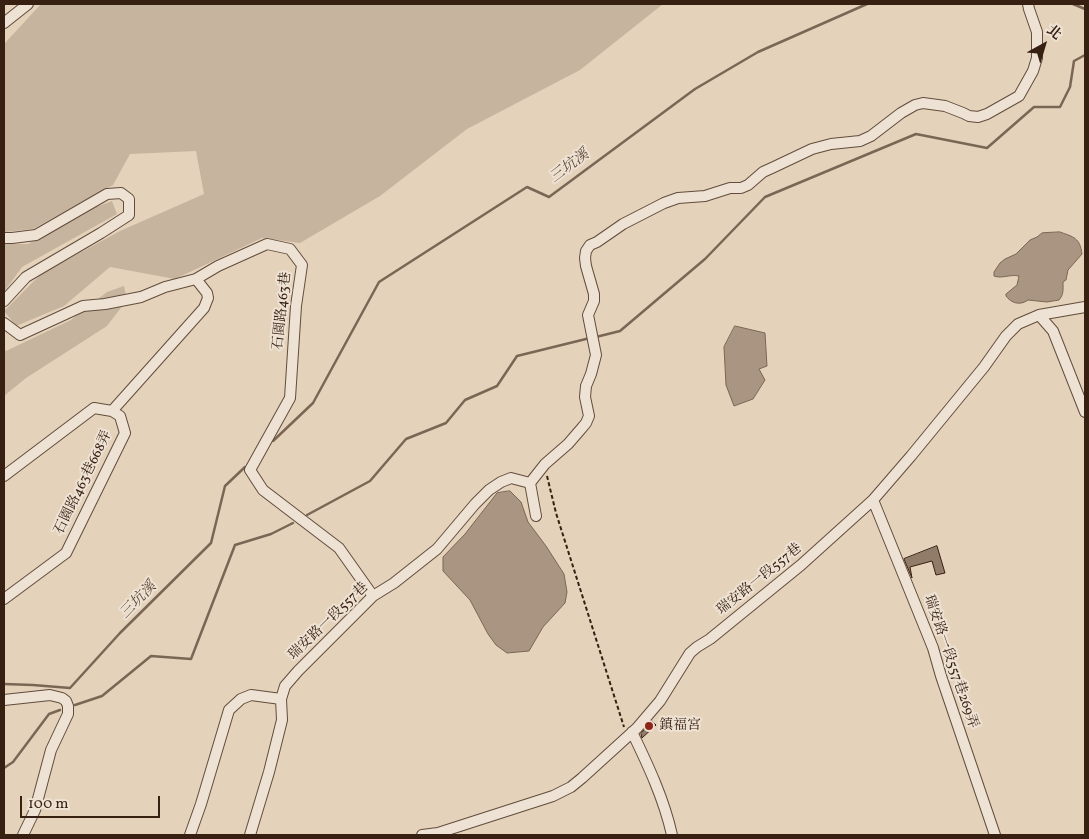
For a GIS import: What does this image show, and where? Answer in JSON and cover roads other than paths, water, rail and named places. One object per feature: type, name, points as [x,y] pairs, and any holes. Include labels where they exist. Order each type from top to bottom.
[{"type":"street","points":[[4,23],[28,4]]},
{"type":"street","points":[[536,516],[530,482],[545,464],[574,437],[586,423],[589,416],[585,397],[586,386],[596,355],[588,314],[594,301],[585,258],[586,251],[590,245],[623,224],[664,203],[678,198],[705,196],[730,188],[741,188],[748,185],[763,172],[812,150],[831,144],[860,141],[871,136],[901,113],[915,105],[923,103],[945,106],[968,116],[978,117],[987,114],[1019,96],[1033,71],[1037,58],[1037,32],[1028,4]]},
{"type":"street","points":[[4,238],[36,236],[107,194],[122,193],[129,199],[129,215],[26,277],[4,301]]},
{"type":"street","name":"石園路463巷","points":[[4,323],[20,335],[83,306],[141,297],[165,287],[196,279],[218,266],[267,244],[290,249],[302,265],[296,306],[290,398],[250,470],[262,490],[338,548],[373,596]]},
{"type":"street","name":"石園路463巷668弄","points":[[112,411],[204,308],[208,298],[206,292],[196,279]]},
{"type":"street","name":"瑞安路一段557巷","points":[[422,835],[438,834],[553,796],[571,787],[629,734],[660,701],[690,653],[801,565],[874,500],[978,374],[1006,336],[1018,324],[1039,315],[1085,307]]},
{"type":"street","points":[[1039,315],[1053,331],[1085,412]]},
{"type":"street","name":"石園路463巷668弄","points":[[4,476],[94,408],[112,411],[120,416],[125,433],[66,553],[4,600]]},
{"type":"street","name":"瑞安路一段557巷","points":[[281,699],[285,686],[298,671],[373,596],[394,583],[437,549],[489,490],[511,478],[530,482]]},
{"type":"street","name":"瑞安路一段557巷269弄","points":[[874,500],[933,648],[995,835]]},
{"type":"street","points":[[4,700],[50,695],[62,698],[68,706],[68,714],[51,750],[34,810],[23,835]]},
{"type":"street","points":[[190,835],[229,710],[241,699],[252,695],[281,699],[282,720],[250,835]]},
{"type":"street","points":[[629,734],[652,773],[672,835]]},
{"type":"waterway","name":"三坑溪","points":[[273,441],[313,403],[379,282],[527,187],[549,197],[695,89],[758,52],[867,4]]},
{"type":"waterway","name":"三坑溪","points":[[1073,4],[1085,9]]},
{"type":"waterway","points":[[596,337],[620,331],[705,259],[765,197],[916,134],[987,148],[1034,107],[1060,107],[1070,87],[1074,61],[1085,55]]},
{"type":"waterway","points":[[307,515],[370,481],[406,439],[446,423],[465,400],[497,386],[517,356],[590,338]]},
{"type":"waterway","name":"三坑溪","points":[[4,684],[70,688],[120,633],[211,543],[225,486],[245,467]]},
{"type":"waterway","points":[[75,705],[102,696],[151,656],[191,659],[235,545],[271,534],[293,523]]},
{"type":"waterway","points":[[4,768],[13,762],[49,714],[60,710]]},
{"type":"place","name":"鎮福宮","points":[[649,726]]}]
